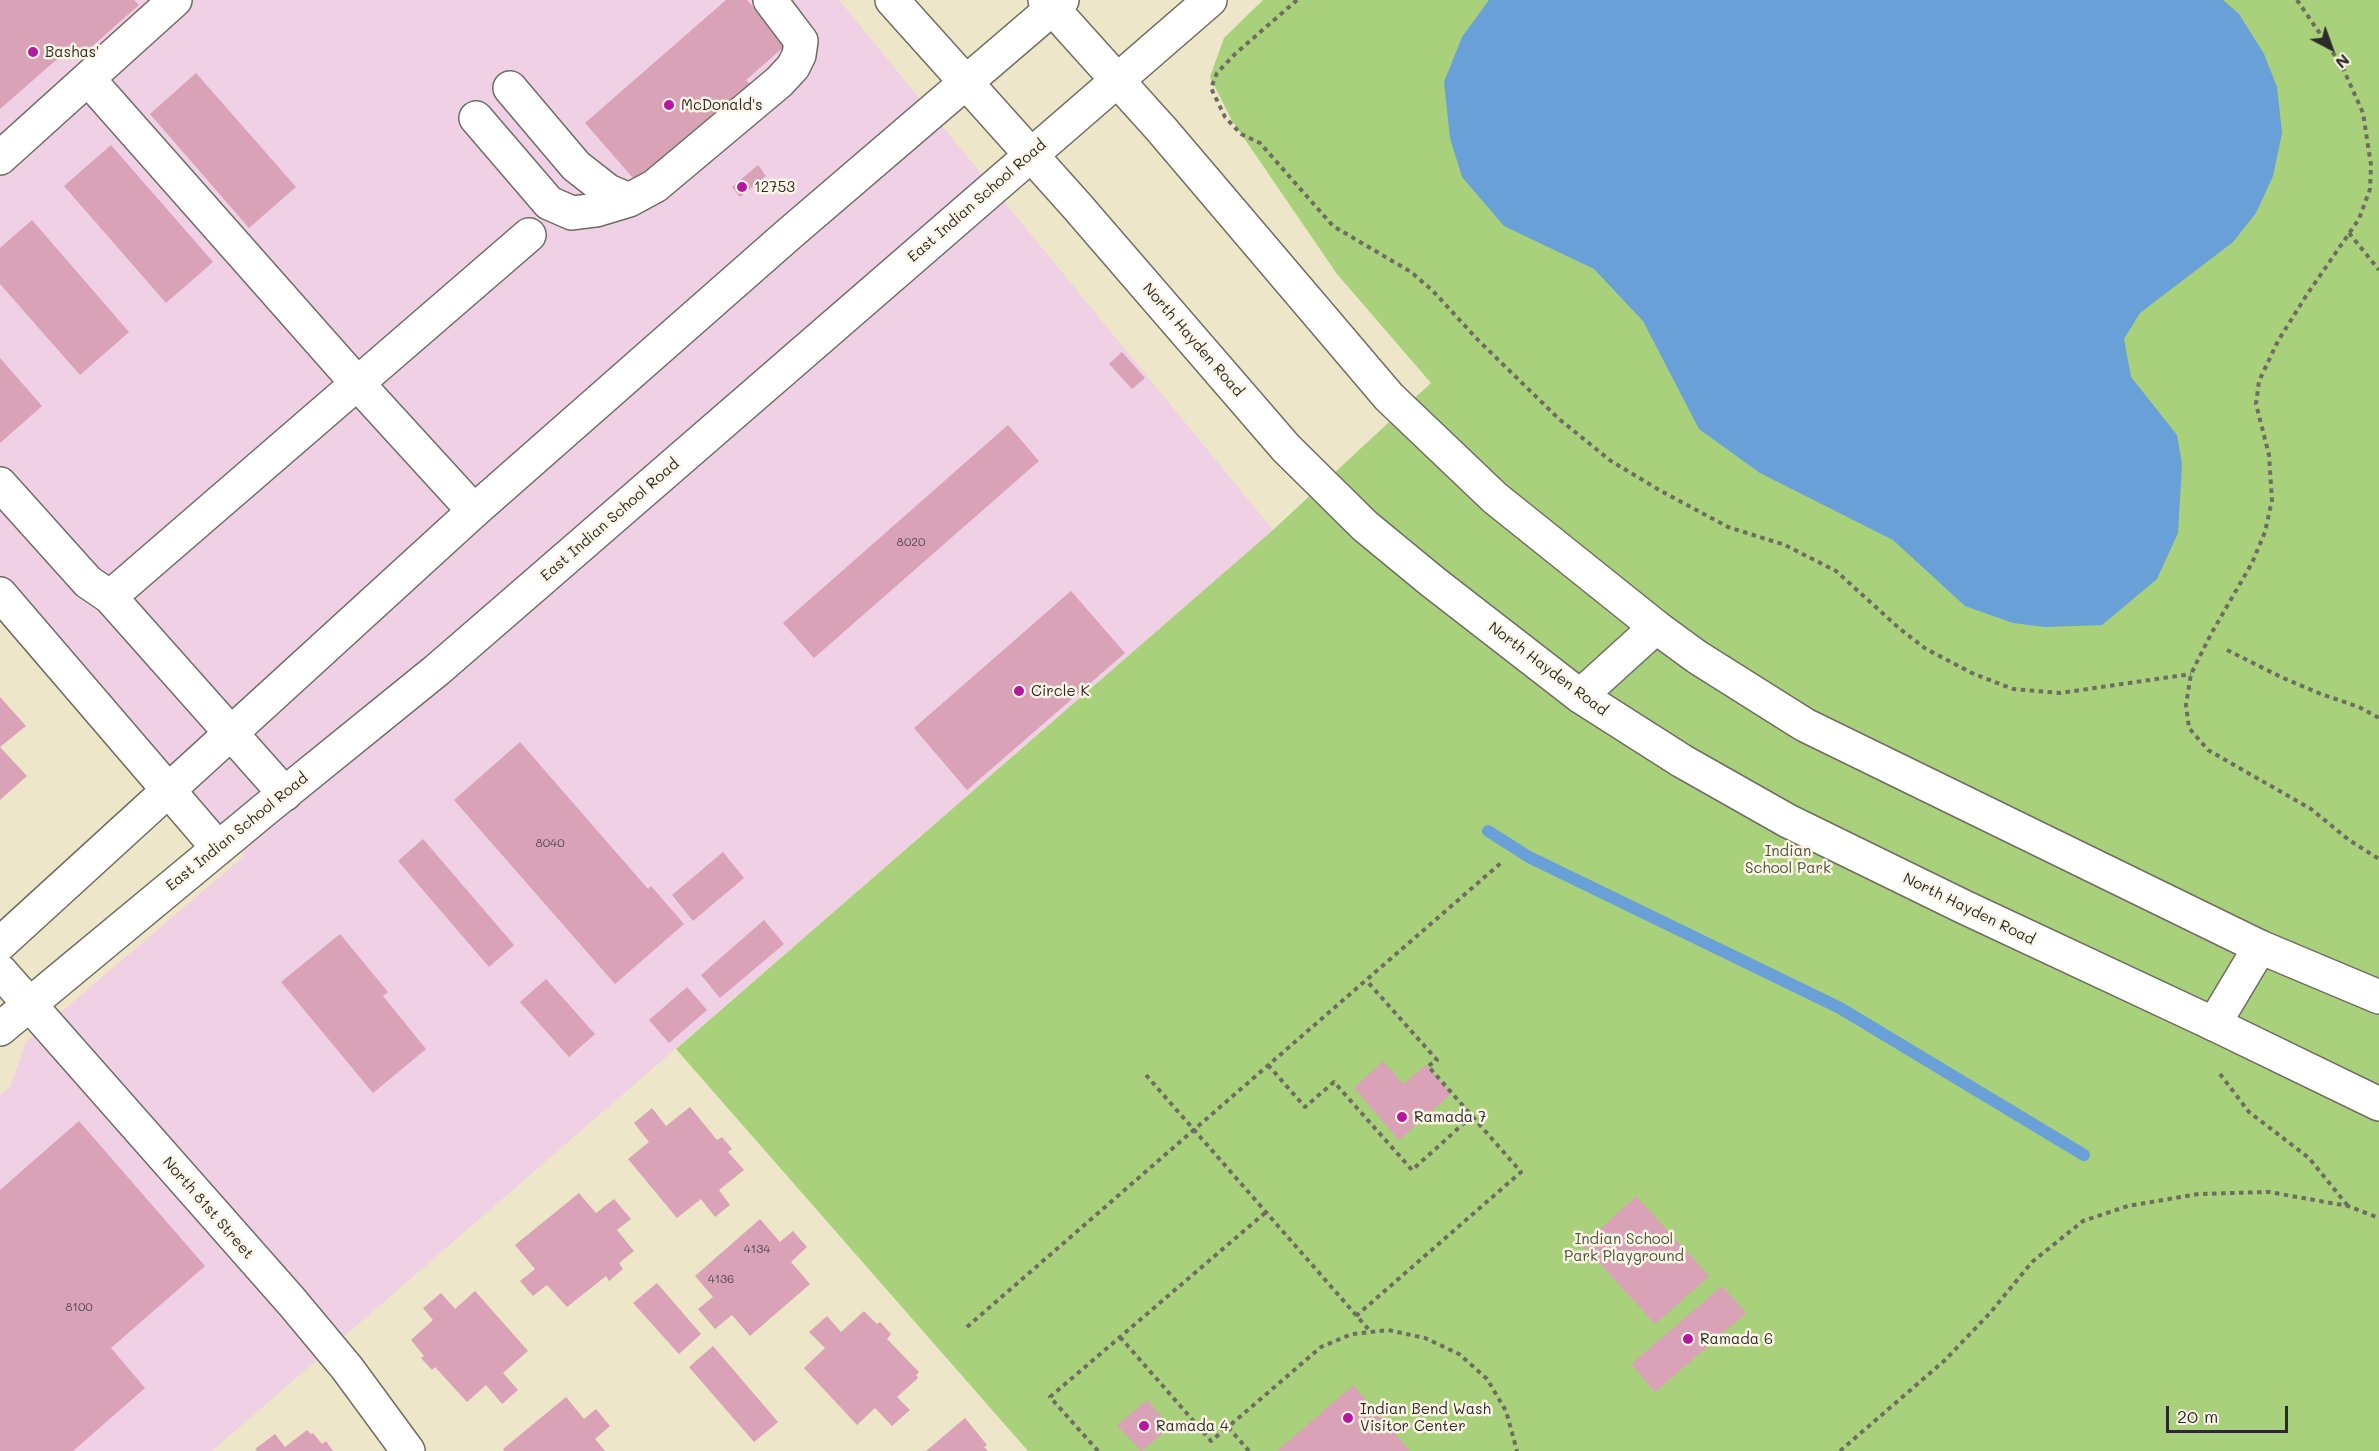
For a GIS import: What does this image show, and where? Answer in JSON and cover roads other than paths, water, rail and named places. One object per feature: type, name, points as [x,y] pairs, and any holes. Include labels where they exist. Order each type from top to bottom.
[{"type":"main road","points":[[0,158],[175,0]]},
{"type":"main road","points":[[476,118],[549,203],[572,213],[596,210],[629,200],[655,186],[779,82],[793,67],[800,55],[801,41],[770,0]]},
{"type":"main road","name":"North Hayden Road","points":[[892,0],[1030,154],[1286,448],[1348,510],[1433,582],[1580,696],[1682,761],[1788,821],[2379,1104]]},
{"type":"main road","name":"East Indian School Road","points":[[0,1029],[446,662],[1210,0]]},
{"type":"main road","points":[[0,944],[167,789],[474,511],[965,83],[1053,3],[1116,80],[1162,130],[1389,397],[1496,498],[1656,627],[1697,657],[1805,725],[2260,946],[2379,997]]},
{"type":"main road","points":[[88,80],[357,384],[474,511]]},
{"type":"main road","points":[[510,88],[576,166],[608,191],[629,200]]},
{"type":"main road","points":[[110,597],[529,235]]},
{"type":"main road","points":[[0,484],[88,582],[110,597],[285,794]]},
{"type":"main road","points":[[0,594],[218,848]]},
{"type":"main road","points":[[1580,696],[1656,627]]},
{"type":"main road","points":[[2214,1024],[2260,946]]},
{"type":"main road","name":"North 81st Street","points":[[0,971],[299,1311],[347,1368],[408,1451]]},
{"type":"water","points":[[1489,0],[2223,0],[2239,14],[2264,54],[2277,87],[2282,133],[2273,176],[2256,213],[2233,242],[2140,313],[2124,339],[2131,377],[2177,435],[2182,464],[2178,533],[2157,579],[2102,625],[2045,627],[2013,623],[1965,606],[1893,540],[1760,473],[1699,429],[1643,321],[1594,269],[1504,226],[1462,177],[1450,138],[1444,82],[1462,37]]},
{"type":"waterway","points":[[1488,831],[1529,857],[1840,1008],[2084,1155]]},
{"type":"place","name":"Bashas'","points":[[33,52]]},
{"type":"place","name":"McDonald's","points":[[669,105]]},
{"type":"place","name":"12753","points":[[742,187]]},
{"type":"place","name":"Circle K","points":[[1019,691]]},
{"type":"place","name":"Ramada 7","points":[[1402,1117]]},
{"type":"place","name":"Ramada 6","points":[[1688,1339]]},
{"type":"place","name":"Indian Bend Wash Visitor Center","points":[[1348,1418]]},
{"type":"place","name":"Ramada 4","points":[[1144,1426]]},
{"type":"park label","name":"Indian School Park","points":[[1788,860]]},
{"type":"park label","name":"Indian School Park Playground","points":[[1624,1248]]}]
